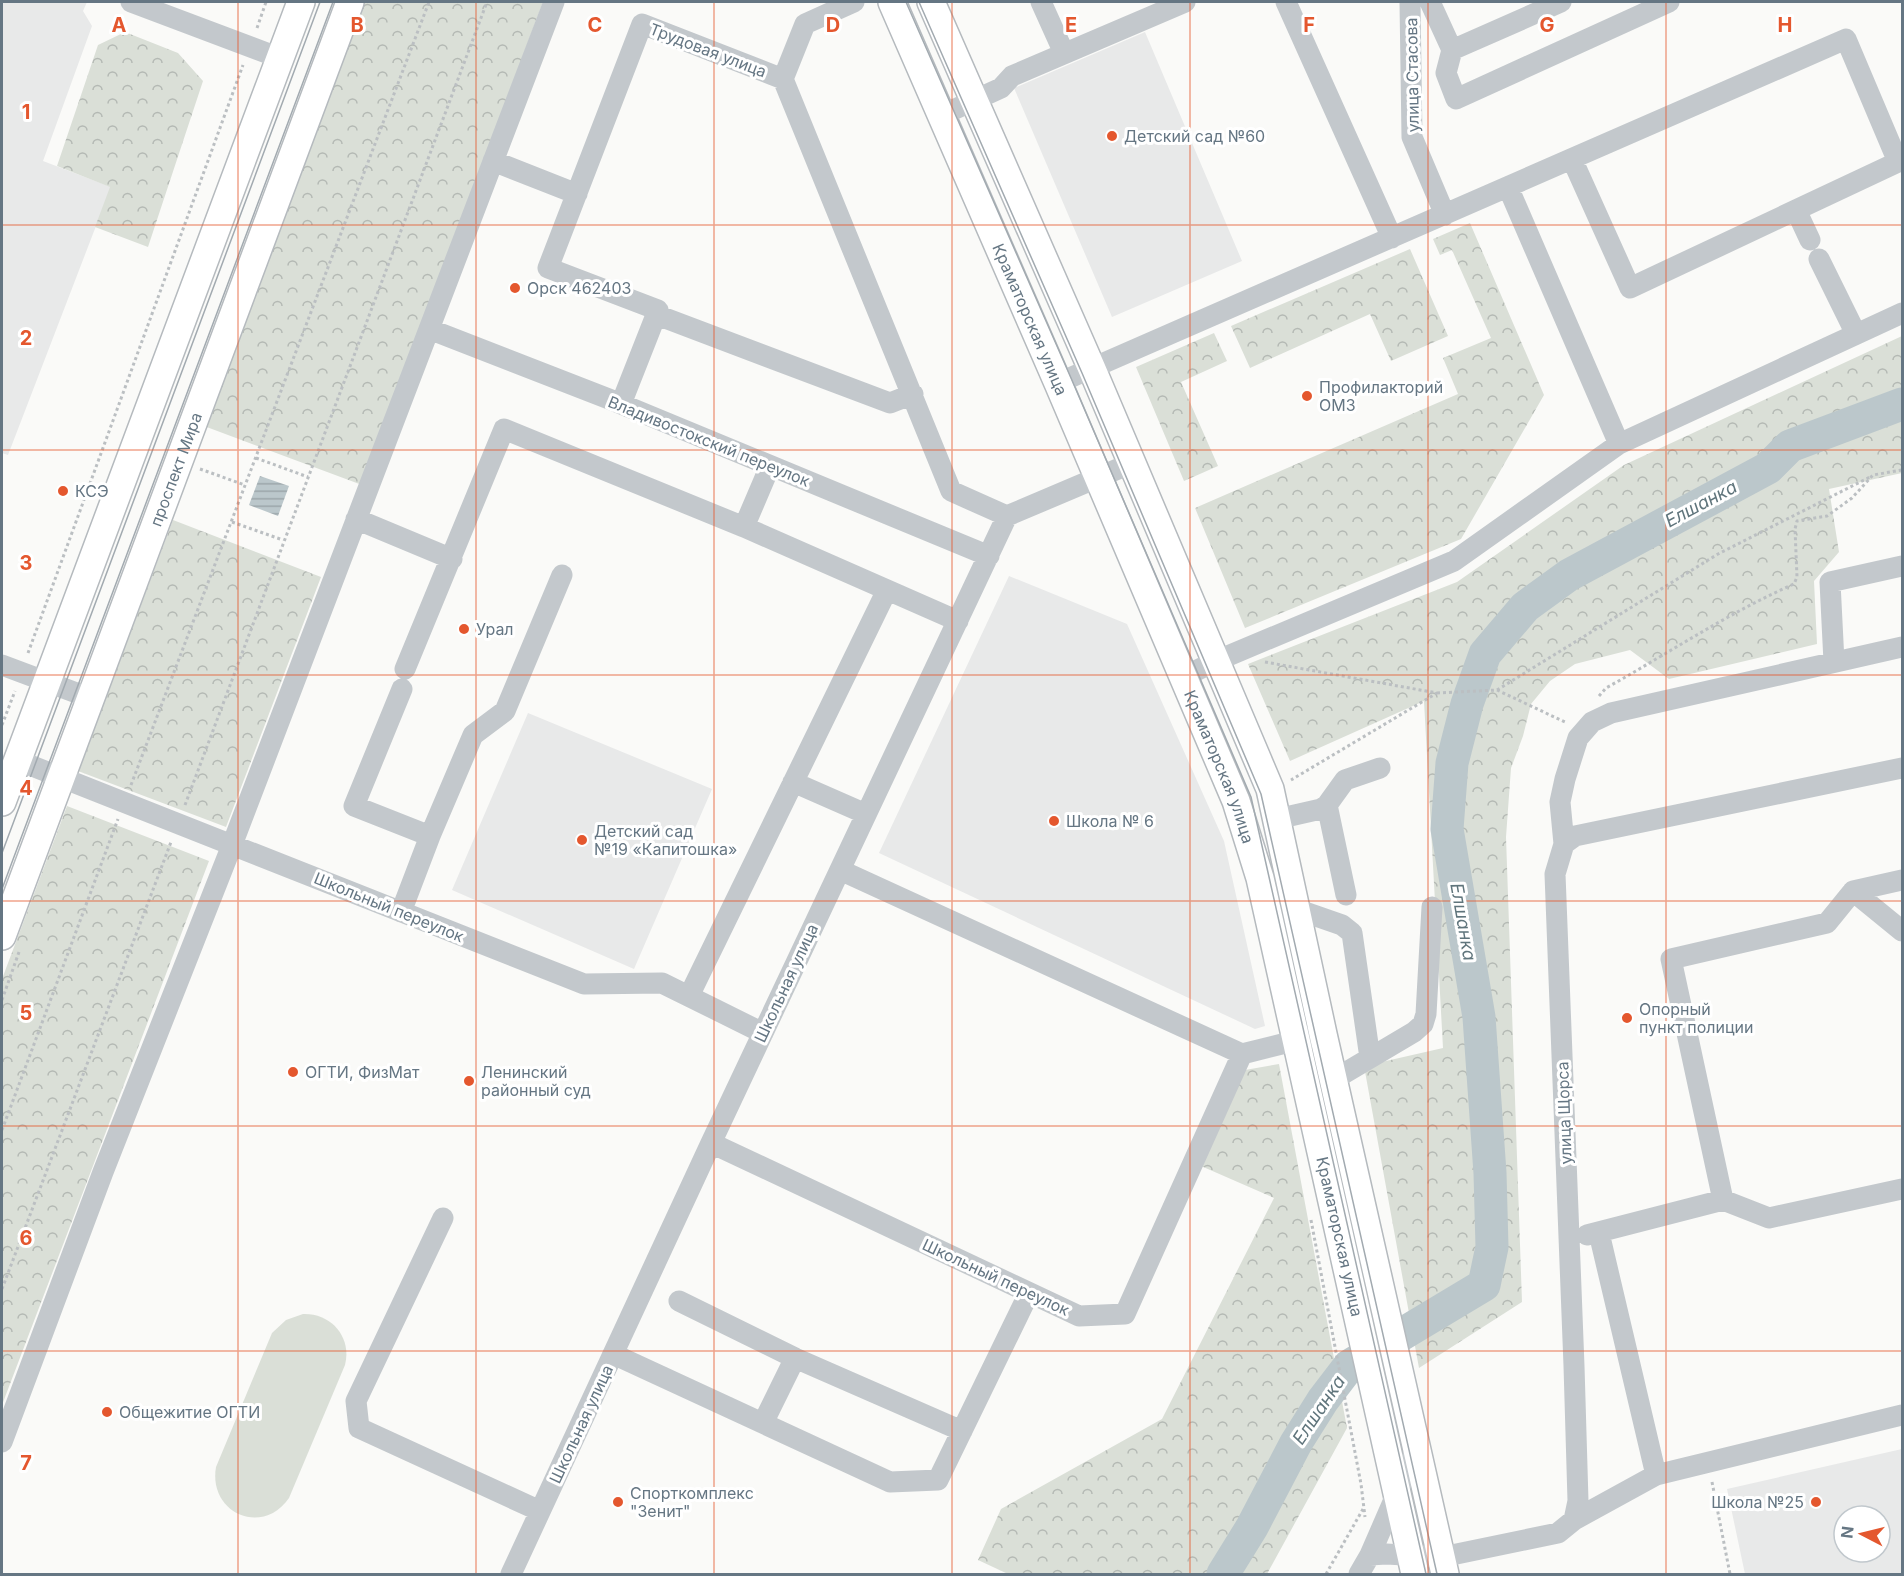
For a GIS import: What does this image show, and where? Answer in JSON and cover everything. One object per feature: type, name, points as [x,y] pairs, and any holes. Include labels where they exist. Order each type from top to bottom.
[{"type":"main road","points":[[2,802],[301,2]]},
{"type":"main road","name":"проспект Мира","points":[[2,936],[350,2]]},
{"type":"main road","name":"Краматорская улица","points":[[892,2],[1058,383],[1236,801],[1260,878],[1413,1565]]},
{"type":"main road","name":"Краматорская улица","points":[[931,2],[1092,369],[1270,789],[1443,1566]]},
{"type":"street","points":[[131,2],[280,58]]},
{"type":"street","points":[[2,1443],[108,1161],[232,845],[554,2]]},
{"type":"street","points":[[783,79],[805,24],[854,2]]},
{"type":"street","points":[[1041,2],[1064,53]]},
{"type":"street","points":[[942,115],[1001,88],[1012,76],[1185,2]]},
{"type":"street","points":[[1286,2],[1392,238]]},
{"type":"street","name":"улица Стасова","points":[[1410,2],[1412,137],[1445,215]]},
{"type":"street","points":[[1430,2],[1452,50],[1446,73],[1456,99],[1669,2]]},
{"type":"street","points":[[1452,50],[1561,2]]},
{"type":"street","name":"Трудовая улица","points":[[657,315],[658,310],[548,268],[642,24],[783,79],[951,491],[1007,516]]},
{"type":"street","points":[[1058,383],[1846,39],[1898,162],[1630,288],[1572,159]]},
{"type":"street","points":[[493,161],[577,194]]},
{"type":"street","points":[[1508,187],[1619,444]]},
{"type":"street","points":[[1796,210],[1856,334]]},
{"type":"street","points":[[1183,677],[1215,661],[1454,561],[1619,444],[1902,312]]},
{"type":"street","points":[[621,404],[657,315],[890,403],[913,394]]},
{"type":"street","name":"Владивостокский переулок","points":[[429,329],[621,404],[989,556]]},
{"type":"street","points":[[430,836],[354,806],[504,429],[744,527],[958,621]]},
{"type":"street","points":[[1007,516],[1132,463]]},
{"type":"street","points":[[744,527],[770,466]]},
{"type":"street","name":"Школьная улица","points":[[511,1575],[711,1143],[1007,516]]},
{"type":"street","points":[[356,519],[452,559]]},
{"type":"street","points":[[1834,662],[1830,582],[1902,566]]},
{"type":"street","points":[[401,912],[473,735],[505,711],[562,575]]},
{"type":"street","points":[[689,996],[887,590]]},
{"type":"street","points":[[1564,844],[1560,802],[1565,778],[1578,738],[1592,722],[1611,713],[1902,647]]},
{"type":"street","points":[[2,665],[90,698]]},
{"type":"street","name":"Школьный переулок","points":[[17,760],[584,984],[662,983],[763,1033]]},
{"type":"street","points":[[1277,819],[1322,809],[1345,780],[1380,768]]},
{"type":"street","points":[[1564,844],[1575,836],[1902,768]]},
{"type":"street","points":[[793,782],[866,814]]},
{"type":"street","points":[[1327,805],[1346,895]]},
{"type":"street","name":"улица Щорса","points":[[1564,844],[1555,874],[1578,1501],[1574,1520]]},
{"type":"street","points":[[840,870],[1242,1054],[1323,1034]]},
{"type":"street","points":[[1723,1200],[1671,959],[1827,923],[1853,891],[1902,880]]},
{"type":"street","points":[[1853,891],[1902,931]]},
{"type":"street","points":[[1333,1080],[1414,1032],[1423,1024],[1426,1014],[1432,907]]},
{"type":"street","points":[[1296,909],[1342,925],[1352,933],[1370,1058]]},
{"type":"street","name":"Школьный переулок","points":[[711,1143],[1078,1316],[1125,1314],[1242,1054]]},
{"type":"street","points":[[1569,1238],[1599,1233],[1723,1200],[1769,1218],[1902,1189]]},
{"type":"street","points":[[443,1218],[356,1401],[359,1428],[540,1511]]},
{"type":"street","points":[[1599,1233],[1656,1475]]},
{"type":"street","points":[[613,1354],[890,1482],[938,1480],[1029,1293]]},
{"type":"street","points":[[679,1301],[795,1358],[962,1431]]},
{"type":"street","points":[[763,1423],[795,1358]]},
{"type":"street","points":[[1370,1555],[1413,1565],[1443,1566],[1557,1533],[1574,1520],[1656,1475],[1902,1415]]},
{"type":"street","points":[[1359,1575],[1416,1449]]},
{"type":"path","points":[[2,725],[266,2]]},
{"type":"path","points":[[2,1130],[429,2]]},
{"type":"path","points":[[2,1289],[487,2]]},
{"type":"path","points":[[256,458],[308,477]]},
{"type":"path","points":[[198,469],[245,485]]},
{"type":"path","points":[[1497,690],[1718,554],[1873,475],[1902,470]]},
{"type":"path","points":[[1599,696],[1606,688],[1663,657],[1708,627],[1794,584],[1797,577],[1794,529],[1797,521],[1827,516],[1852,498],[1873,475]]},
{"type":"path","points":[[232,522],[284,540]]},
{"type":"path","points":[[1263,662],[1437,693],[1497,690],[1584,731]]},
{"type":"path","points":[[1285,784],[1437,693]]},
{"type":"path","points":[[1311,1219],[1364,1507],[1370,1555]]},
{"type":"path","points":[[1708,1462],[1730,1575]]},
{"type":"path","points":[[1326,1575],[1364,1507]]},
{"type":"shaded area","points":[[2,2],[87,2],[83,11],[92,26],[43,161],[111,187],[8,455],[2,453]]},
{"type":"shaded area","name":"Детский сад №60","points":[[1145,32],[1242,261],[1112,317],[1014,88]]},
{"type":"shaded area","points":[[260,476],[289,486],[278,516],[249,505]]},
{"type":"shaded area","name":"Школа № 6","points":[[1009,576],[1127,624],[1224,841],[1265,1026],[1255,1029],[879,853]]},
{"type":"shaded area","name":"Детский сад №19 «Капитошка»","points":[[528,713],[712,789],[634,969],[452,890]]},
{"type":"shaded area","name":"Школа №25","points":[[1902,1449],[1902,1574],[1745,1574],[1727,1489]]},
{"type":"green space","points":[[363,2],[543,2],[362,485],[204,426]]},
{"type":"green space","points":[[125,32],[178,53],[203,81],[148,247],[95,227],[110,187],[57,166],[98,45]]},
{"type":"green space","points":[[1470,223],[1544,395],[1461,539],[1245,628],[1195,508],[1458,394],[1443,358],[1491,338],[1452,250],[1440,255],[1433,239]]},
{"type":"green space","points":[[1410,249],[1448,336],[1391,361],[1370,314],[1250,368],[1231,326]]},
{"type":"green space","points":[[1214,333],[1227,361],[1181,382],[1218,466],[1184,481],[1136,367]]},
{"type":"green space","points":[[1902,336],[1902,473],[1829,489],[1839,552],[1814,581],[1817,644],[1669,679],[1630,650],[1575,664],[1550,681],[1531,704],[1523,736],[1511,768],[1506,837],[1522,1302],[1419,1368],[1364,1066],[1443,1048],[1424,701],[1290,761],[1248,664],[1457,582],[1624,465]]},
{"type":"green space","points":[[173,520],[321,577],[226,827],[78,771]]},
{"type":"green space","points":[[67,806],[209,861],[2,1405],[2,979]]},
{"type":"green space","points":[[1279,1064],[1347,1428],[1267,1574],[1008,1574],[978,1560],[1001,1509],[1162,1419],[1274,1198],[1201,1166],[1245,1070]]},
{"type":"green space","points":[[303,1314],[323,1318],[338,1329],[345,1346],[345,1365],[289,1498],[278,1510],[265,1516],[252,1517],[239,1514],[228,1507],[220,1497],[216,1483],[216,1467],[272,1333],[286,1320]]},
{"type":"waterway","name":"Елшанка","points":[[1223,1574],[1252,1527],[1296,1443],[1323,1400],[1349,1366],[1484,1285],[1492,1247],[1490,1173],[1479,1017],[1447,829],[1452,763],[1467,704],[1485,654],[1525,607],[1569,575],[1768,468],[1790,446],[1902,404]]},
{"type":"tram line","points":[[2,853],[320,2]]},
{"type":"tram line","points":[[2,889],[333,2]]},
{"type":"tram line","points":[[906,2],[1251,797],[1426,1574]]},
{"type":"tram line","points":[[919,2],[1082,373],[1261,794],[1437,1574]]},
{"type":"place","name":"Детский сад №60","points":[[1112,136]]},
{"type":"place","name":"Орск 462403","points":[[515,288]]},
{"type":"place","name":"Профилакторий ОМЗ","points":[[1307,396]]},
{"type":"place","name":"КСЭ","points":[[63,491]]},
{"type":"place","name":"Урал","points":[[464,629]]},
{"type":"place","name":"Школа № 6","points":[[1054,821]]},
{"type":"place","name":"Детский сад №19 «Капитошка»","points":[[582,840]]},
{"type":"place","name":"Опорный пункт полиции","points":[[1627,1018]]},
{"type":"place","name":"ОГТИ, ФизМат","points":[[293,1072]]},
{"type":"place","name":"Ленинский районный суд","points":[[469,1081]]},
{"type":"place","name":"Общежитие ОГТИ","points":[[107,1412]]},
{"type":"place","name":"Спорткомплекс \"Зенит\"","points":[[618,1502]]},
{"type":"place","name":"Школа №25","points":[[1816,1502]]}]
